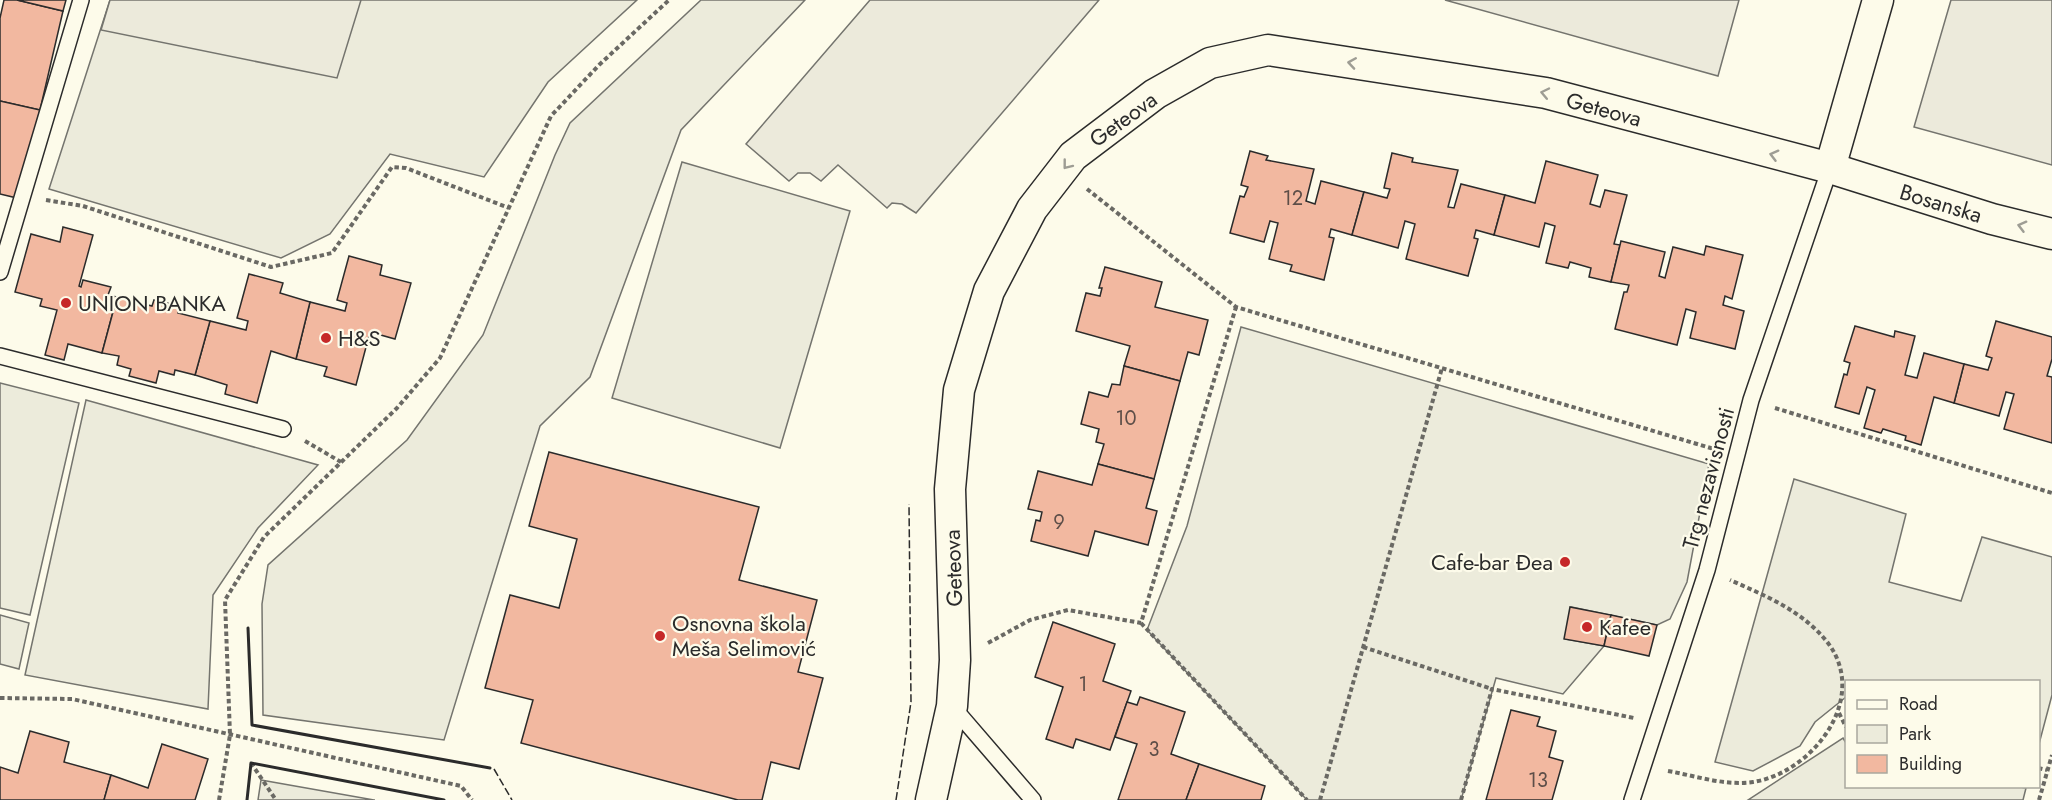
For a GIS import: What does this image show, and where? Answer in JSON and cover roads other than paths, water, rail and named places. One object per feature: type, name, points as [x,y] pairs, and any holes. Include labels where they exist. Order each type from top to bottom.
[{"type":"street","points":[[1830,168],[1878,0]]},
{"type":"street","name":"Geteova","points":[[931,800],[952,706],[955,660],[950,489],[958,390],[989,291],[1032,209],[1073,156],[1155,94],[1210,63],[1268,50],[1546,93],[1830,168]]},
{"type":"street","name":"Bosanska","points":[[1830,168],[1992,219],[2052,234]]},
{"type":"lane","points":[[0,272],[81,0]]},
{"type":"lane","name":"Trg nezavisnosti","points":[[1632,800],[1707,570],[1751,400],[1830,168]]},
{"type":"lane","points":[[0,356],[283,429]]},
{"type":"lane","points":[[952,706],[1033,800]]},
{"type":"place","name":"UNION BANKA","points":[[66,303]]},
{"type":"place","name":"H&S","points":[[326,338]]},
{"type":"place","name":"Cafe-bar Đea","points":[[1565,562]]},
{"type":"place","name":"Kafee","points":[[1587,627]]},
{"type":"place","name":"Osnovna škola Meša Selimović","points":[[660,636]]}]
